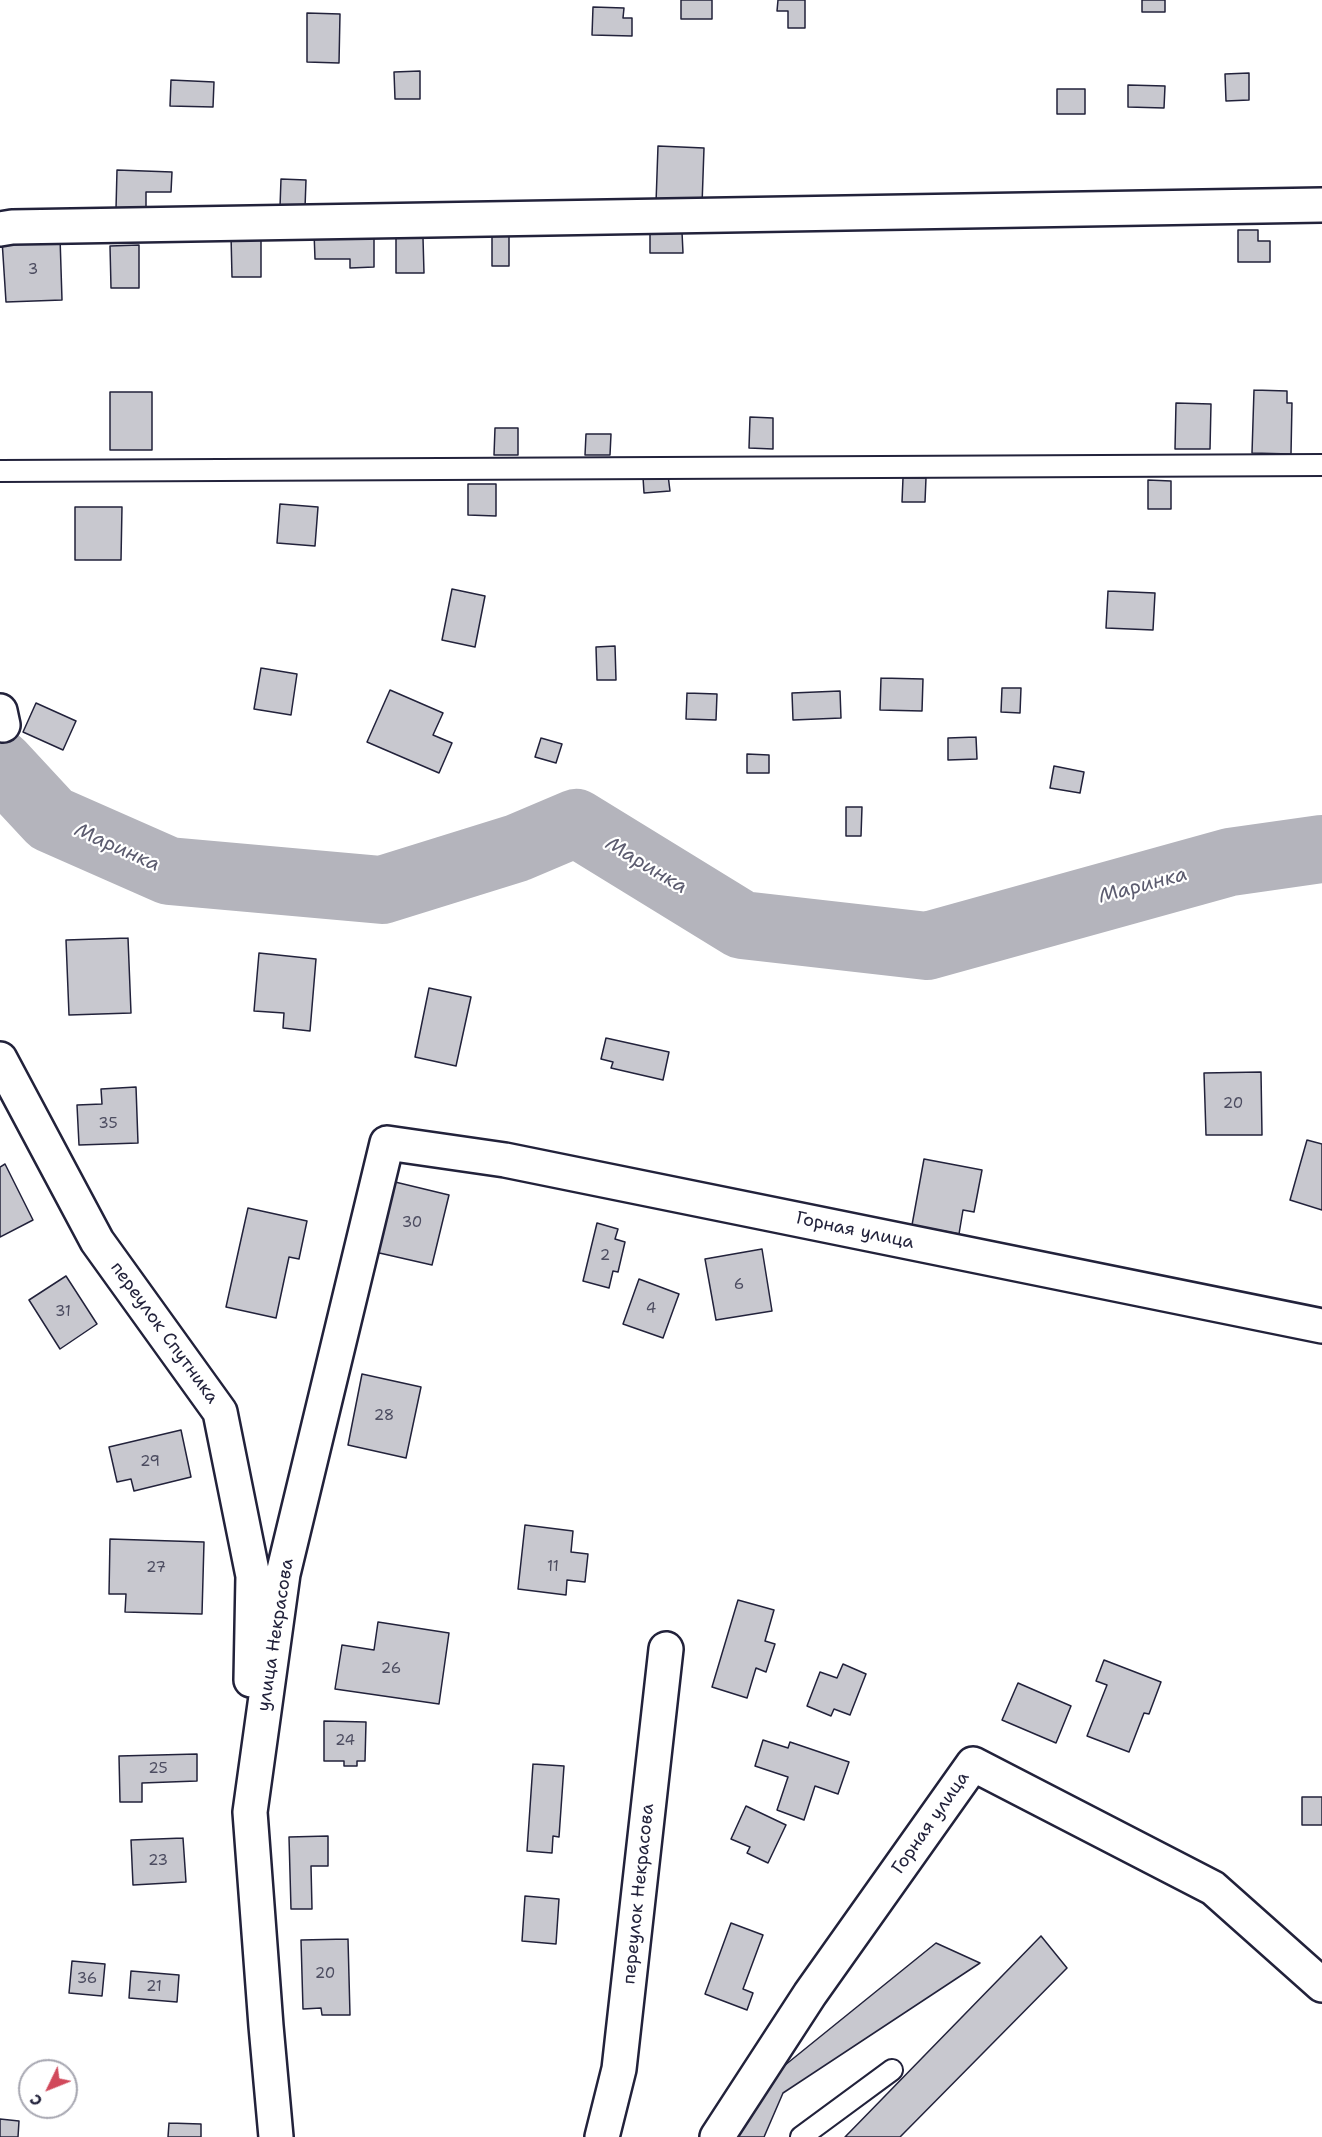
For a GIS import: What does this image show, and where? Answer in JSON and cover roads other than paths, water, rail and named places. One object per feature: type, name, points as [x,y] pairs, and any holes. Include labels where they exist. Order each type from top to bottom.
[{"type":"street","points":[[0,229],[36,226],[1322,205]]},
{"type":"street","name":"переулок Спутника","points":[[0,1059],[97,1240],[220,1412],[253,1576],[249,1736],[250,1812]]},
{"type":"street","name":"улица Некрасова","points":[[276,2137],[250,1812],[284,1574],[387,1143]]},
{"type":"street","name":"Горная улица","points":[[387,1143],[516,1162],[1322,1326]]},
{"type":"street","name":"переулок Некрасова","points":[[602,2137],[620,2069],[666,1649]]},
{"type":"street","name":"Горная улица","points":[[717,2137],[810,1994],[973,1764],[1213,1888],[1322,1985]]},
{"type":"lane","points":[[0,471],[1322,465]]},
{"type":"lane","points":[[801,2137],[892,2070]]},
{"type":"waterway","name":"Маринка","points":[[0,764],[51,819],[169,871],[382,890],[517,848],[576,823],[742,925],[927,946],[1230,862],[1322,849]]}]
